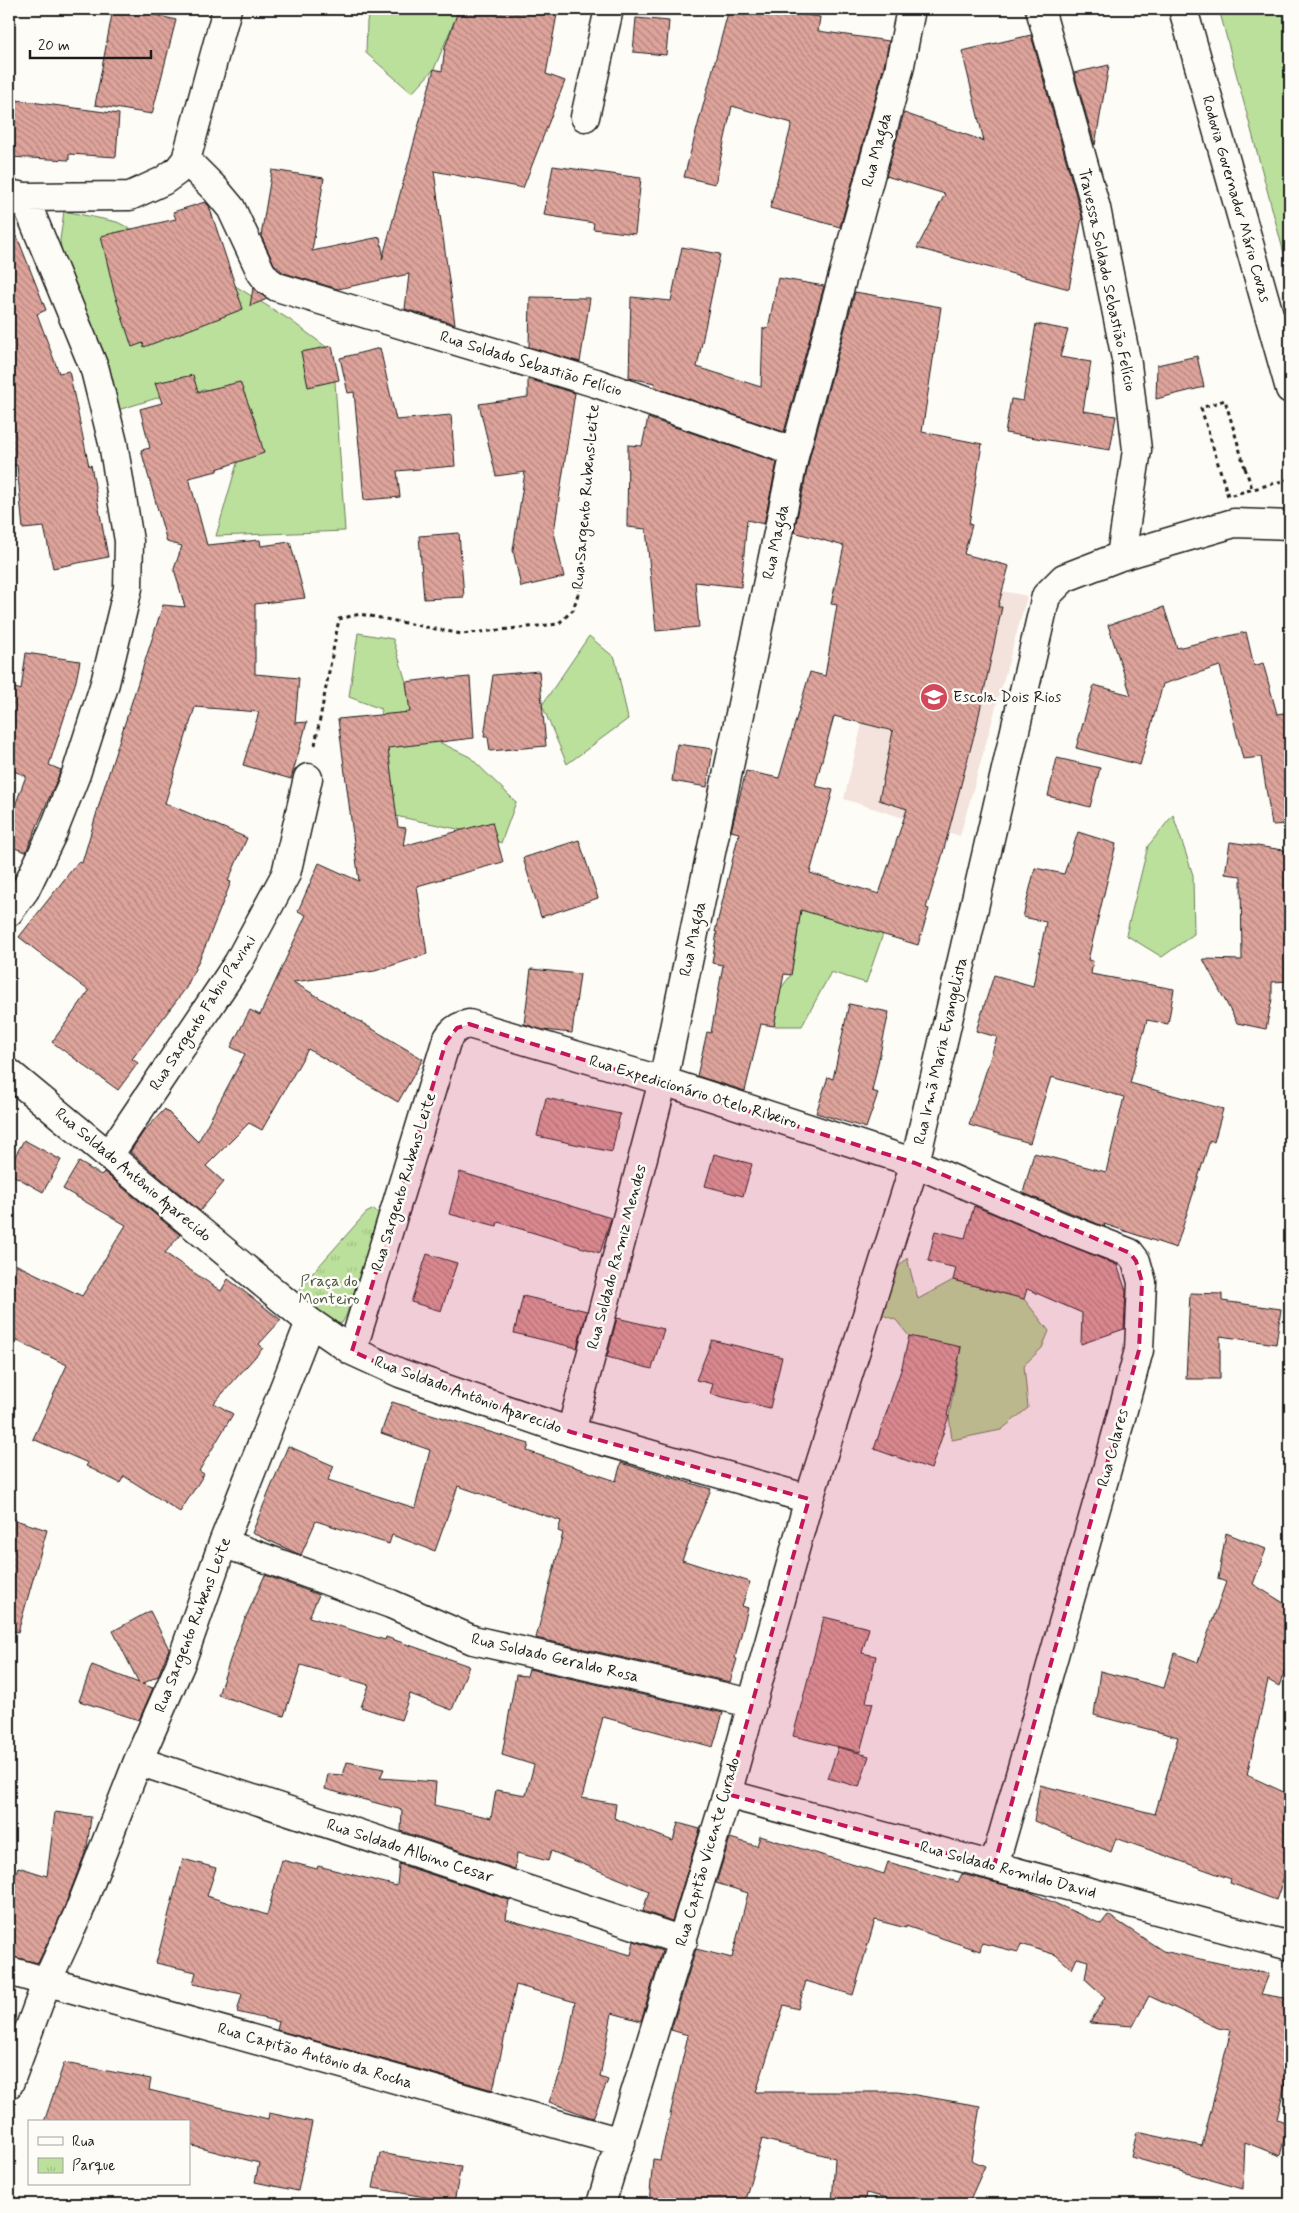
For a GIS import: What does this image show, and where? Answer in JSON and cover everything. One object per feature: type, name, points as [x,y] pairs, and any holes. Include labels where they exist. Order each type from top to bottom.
[{"type":"main road","points":[[9,912],[25,890],[53,832],[76,774],[105,683],[128,588],[129,541],[113,443],[95,370],[16,195],[130,196],[177,171],[186,160],[227,9]]},
{"type":"main road","points":[[585,117],[609,9]]},
{"type":"main road","name":"Rua Magda","points":[[664,1081],[795,452],[899,70],[911,9]]},
{"type":"main road","name":"Travessa Soldado Sebastião Felício","points":[[1040,9],[1096,208],[1127,364],[1136,450],[1121,556]]},
{"type":"main road","name":"Rodovia Governador Mário Covas","points":[[1183,9],[1290,389]]},
{"type":"main road","name":"Rua Soldado Sebastião Felício","points":[[186,160],[231,208],[267,280],[277,287],[596,383],[795,452]]},
{"type":"main road","points":[[1121,556],[1234,523],[1290,524]]},
{"type":"main road","name":"Rua Irmã Maria Evangelista","points":[[809,1499],[915,1163],[1046,596],[1064,578],[1121,556]]},
{"type":"main road","name":"Rua Sargento Fabio Pavini","points":[[109,1156],[238,963],[286,874],[308,778]]},
{"type":"main road","name":"Rua Expedicionário Otelo Ribeiro","points":[[469,1024],[664,1081],[915,1163]]},
{"type":"main road","name":"Rua Sargento Rubens Leite","points":[[352,1351],[446,1042],[450,1034],[457,1028],[469,1024]]},
{"type":"main road","name":"Rua Soldado Antônio Aparecido","points":[[12,1080],[109,1156],[310,1322],[352,1351],[400,1373],[570,1432],[809,1499]]},
{"type":"main road","name":"Rua Soldado Ramiz Mendes","points":[[570,1432],[664,1081]]},
{"type":"main road","name":"Rua Colares","points":[[915,1163],[1063,1227],[1130,1253],[1136,1261],[1142,1282],[1139,1350],[1110,1462],[994,1866]]},
{"type":"main road","name":"Rua Sargento Rubens Leite","points":[[9,2084],[47,1981],[78,1914],[138,1761],[180,1665],[223,1543],[310,1322]]},
{"type":"main road","name":"Rua Capitão Vicente Curado","points":[[601,2204],[683,1941],[809,1499]]},
{"type":"main road","name":"Rua Soldado Geraldo Rosa","points":[[223,1543],[383,1601],[473,1640],[751,1702]]},
{"type":"main road","name":"Rua Soldado Albino Cesar","points":[[138,1761],[683,1941]]},
{"type":"main road","name":"Rua Soldado Romildo David","points":[[726,1794],[1290,1946]]},
{"type":"main road","name":"Rua Capitão Antônio da Rocha","points":[[9,1971],[621,2142]]},
{"type":"path","name":"Rua Sargento Rubens Leite","points":[[308,778],[339,619],[360,614],[461,634],[558,624],[572,610],[582,582],[596,383]]},
{"type":"path","points":[[1244,468],[1224,400],[1201,408],[1228,496],[1290,479]]},
{"type":"highlighted area","points":[[469,1024],[915,1163],[1130,1253],[1136,1261],[1142,1282],[1139,1350],[994,1866],[727,1794],[809,1499],[571,1432],[400,1373],[352,1351],[446,1042],[457,1028]]},
{"type":"shaded area","name":"Escola Dois Rios","points":[[899,570],[1027,596],[960,836],[844,799]]},
{"type":"green space","points":[[371,9],[513,9],[508,21],[456,17],[434,69],[412,93],[366,53],[367,21]]},
{"type":"green space","points":[[1219,9],[1290,9],[1290,276]]},
{"type":"green space","points":[[64,211],[117,222],[200,264],[290,320],[333,352],[345,531],[216,536],[238,460],[238,386],[170,394],[118,410],[69,307],[60,240]]},
{"type":"green space","points":[[358,633],[393,639],[406,682],[439,742],[470,757],[516,802],[501,843],[481,834],[386,814],[381,709],[349,697]]},
{"type":"green space","points":[[589,636],[615,658],[628,719],[567,764],[542,705]]},
{"type":"green space","points":[[1173,815],[1193,875],[1194,934],[1162,957],[1126,935],[1148,846]]},
{"type":"green space","points":[[768,896],[883,934],[866,983],[831,972],[802,1026],[774,1026],[781,988],[791,975],[798,932]]},
{"type":"green space","name":"Praça do Monteiro","points":[[374,1209],[379,1214],[378,1220],[346,1316],[342,1323],[335,1325],[298,1296],[303,1284],[366,1213]]},
{"type":"green space","points":[[907,1258],[918,1299],[953,1280],[1024,1299],[1049,1331],[1042,1348],[1024,1365],[1028,1408],[1001,1430],[952,1440],[949,1416],[961,1348],[909,1336],[896,1320],[880,1314],[890,1276]]},
{"type":"building","points":[[113,9],[131,9],[176,20],[152,114],[95,105]]},
{"type":"building","points":[[459,9],[558,9],[546,74],[565,81],[523,188],[434,171],[455,324],[405,309],[409,274],[338,289],[284,273],[274,264],[261,236],[272,170],[324,178],[312,251],[380,237],[383,254],[382,260],[434,69],[442,71],[445,47]]},
{"type":"building","points":[[729,9],[764,9],[820,17],[818,31],[889,41],[884,66],[840,227],[770,208],[792,123],[732,106],[715,184],[684,177]]},
{"type":"building","points":[[636,18],[669,21],[666,55],[633,52]]},
{"type":"building","points":[[1031,35],[1082,217],[1069,289],[917,248],[945,194],[886,176],[904,113],[984,141],[962,51]]},
{"type":"building","points":[[1109,65],[1095,145],[1074,73]]},
{"type":"building","points":[[9,99],[119,114],[116,157],[69,154],[69,160],[9,157]]},
{"type":"building","points":[[553,166],[641,178],[635,234],[593,229],[594,223],[544,215]]},
{"type":"building","points":[[205,202],[209,206],[243,309],[144,347],[143,343],[132,347],[114,292],[101,236],[176,219],[173,212]]},
{"type":"building","points":[[11,221],[46,310],[37,314],[59,373],[69,371],[89,466],[91,465],[108,557],[53,568],[44,527],[23,529],[17,465],[9,467],[9,222]]},
{"type":"building","points":[[682,247],[720,254],[697,367],[761,387],[763,328],[768,329],[778,278],[824,286],[784,432],[654,387],[655,383],[629,378],[631,297],[671,301]]},
{"type":"building","points":[[253,288],[267,299],[250,306]]},
{"type":"building","points":[[855,292],[941,307],[922,432],[982,444],[969,524],[972,525],[964,554],[1009,566],[998,607],[1002,607],[977,724],[941,860],[926,908],[929,909],[918,945],[801,910],[791,975],[784,974],[774,1026],[761,1024],[745,1091],[697,1076],[707,1032],[711,1033],[723,965],[712,963],[717,932],[715,932],[739,833],[731,831],[746,771],[779,778],[810,672],[825,676],[837,605],[831,604],[844,546],[794,532],[810,456]],"holes":[[[834,716],[893,731],[879,800],[907,809],[879,894],[810,873],[833,790],[815,786]]]},
{"type":"building","points":[[530,297],[590,298],[580,362],[529,347]]},
{"type":"building","points":[[1036,324],[1068,330],[1060,357],[1091,362],[1083,411],[1116,416],[1110,450],[1005,433],[1011,399],[1023,401]]},
{"type":"building","points":[[332,346],[339,380],[308,387],[301,352]]},
{"type":"building","points":[[380,348],[396,420],[451,415],[455,466],[397,471],[400,497],[364,500],[354,392],[348,393],[340,358]]},
{"type":"building","points":[[1197,356],[1204,387],[1156,399],[1157,365]]},
{"type":"building","points":[[193,375],[198,392],[240,382],[255,421],[264,453],[217,469],[217,471],[189,478],[207,545],[260,540],[261,546],[290,542],[305,598],[255,604],[255,674],[299,678],[295,723],[307,722],[291,779],[243,765],[259,712],[195,707],[165,803],[247,838],[228,881],[231,882],[205,947],[186,988],[132,1059],[138,1063],[118,1090],[52,1042],[89,991],[19,937],[78,862],[82,863],[163,605],[185,607],[174,569],[182,546],[167,542],[141,450],[150,448],[140,409],[162,403],[155,383]]},
{"type":"building","points":[[528,379],[575,393],[554,532],[564,577],[521,587],[513,550],[525,472],[496,476],[479,404],[528,397]]},
{"type":"building","points":[[648,418],[777,462],[764,524],[747,520],[741,587],[695,582],[699,627],[656,631],[646,529],[627,527],[628,445],[642,446]]},
{"type":"building","points":[[459,533],[464,597],[424,599],[419,536]]},
{"type":"building","points":[[1164,607],[1177,648],[1246,632],[1254,666],[1263,663],[1277,714],[1290,712],[1290,824],[1272,825],[1261,757],[1243,759],[1220,666],[1163,684],[1140,765],[1076,748],[1094,685],[1131,695],[1108,625]]},
{"type":"building","points":[[26,653],[80,661],[76,681],[49,765],[61,770],[26,852],[9,846],[9,822],[26,776],[9,769],[9,686],[21,690]]},
{"type":"building","points":[[539,671],[546,746],[490,751],[488,737],[484,737],[493,675]]},
{"type":"building","points":[[447,677],[448,679],[470,677],[474,738],[388,748],[398,827],[406,828],[403,846],[492,822],[503,862],[417,886],[427,954],[375,971],[293,982],[423,1059],[398,1102],[308,1049],[262,1130],[249,1123],[206,1166],[224,1182],[200,1211],[130,1152],[144,1131],[165,1109],[198,1142],[245,1054],[231,1047],[250,1010],[260,1015],[306,915],[298,911],[319,863],[359,881],[338,719],[410,712],[406,682]]},
{"type":"building","points":[[677,744],[713,749],[707,787],[672,781]]},
{"type":"building","points":[[1057,758],[1100,768],[1090,807],[1048,796]]},
{"type":"building","points":[[1078,832],[1116,844],[1088,960],[1093,961],[1091,974],[1174,989],[1168,1024],[1147,1020],[1130,1083],[1223,1109],[1214,1142],[1210,1140],[1176,1248],[1104,1224],[1105,1227],[1023,1193],[1034,1153],[1106,1172],[1124,1097],[1051,1077],[1030,1143],[969,1125],[997,1037],[976,1031],[994,975],[1033,986],[1046,922],[1023,917],[1035,868],[1064,874]]},
{"type":"building","points":[[579,840],[598,898],[541,917],[523,858]]},
{"type":"building","points":[[1230,842],[1290,851],[1290,981],[1272,982],[1272,999],[1266,1029],[1237,1023],[1203,959],[1242,960],[1241,876],[1225,874]]},
{"type":"building","points":[[531,969],[580,974],[572,1033],[543,1030],[524,1024]]},
{"type":"building","points":[[849,1004],[889,1012],[872,1091],[878,1093],[866,1128],[816,1113],[828,1077],[833,1079]]},
{"type":"building","points":[[546,1098],[620,1114],[612,1152],[537,1136]]},
{"type":"building","points":[[24,1140],[61,1160],[43,1192],[9,1173],[9,1167]]},
{"type":"building","points":[[714,1154],[752,1164],[743,1196],[705,1186]]},
{"type":"building","points":[[79,1162],[101,1175],[104,1172],[180,1235],[165,1253],[221,1291],[228,1279],[281,1320],[259,1344],[263,1348],[214,1403],[233,1414],[199,1471],[204,1474],[180,1512],[124,1476],[120,1483],[86,1466],[88,1463],[33,1439],[67,1365],[9,1337],[9,1282],[17,1265],[82,1296],[126,1225],[63,1189]]},
{"type":"building","points":[[460,1172],[611,1218],[600,1253],[498,1222],[497,1226],[449,1214]]},
{"type":"building","points":[[974,1206],[1117,1265],[1126,1291],[1124,1329],[1081,1344],[1082,1313],[1027,1289],[1024,1299],[953,1280],[956,1268],[928,1261],[935,1231],[965,1238]]},
{"type":"building","points":[[427,1254],[457,1263],[441,1311],[411,1302]]},
{"type":"building","points":[[1190,1293],[1222,1294],[1222,1301],[1281,1309],[1276,1344],[1220,1336],[1220,1379],[1186,1379]]},
{"type":"building","points":[[523,1296],[587,1311],[577,1348],[514,1333]]},
{"type":"building","points":[[617,1318],[664,1329],[652,1369],[607,1357]]},
{"type":"building","points":[[909,1336],[961,1347],[947,1416],[949,1416],[931,1469],[874,1449],[902,1367]]},
{"type":"building","points":[[712,1340],[782,1357],[770,1408],[710,1394],[713,1384],[696,1380]]},
{"type":"building","points":[[392,1402],[529,1444],[527,1451],[616,1481],[621,1463],[711,1489],[682,1560],[750,1582],[742,1606],[748,1608],[730,1682],[536,1638],[563,1533],[558,1531],[561,1521],[458,1486],[435,1551],[392,1535],[389,1544],[316,1521],[301,1555],[252,1533],[288,1446],[334,1466],[328,1480],[415,1508],[430,1450],[381,1433]]},
{"type":"building","points":[[9,1518],[47,1530],[18,1632],[9,1630]]},
{"type":"building","points":[[1226,1533],[1266,1549],[1253,1584],[1290,1607],[1290,1656],[1279,1686],[1268,1680],[1247,1775],[1290,1795],[1290,1860],[1276,1900],[1230,1883],[1231,1879],[1116,1838],[1111,1852],[1034,1821],[1040,1785],[1155,1814],[1178,1737],[1094,1715],[1100,1671],[1164,1688],[1174,1653],[1198,1662],[1226,1582],[1218,1579]]},
{"type":"building","points":[[265,1575],[319,1595],[309,1617],[385,1640],[386,1637],[469,1666],[452,1710],[410,1694],[401,1720],[361,1707],[369,1685],[301,1665],[284,1716],[218,1695],[241,1628]]},
{"type":"building","points":[[150,1611],[169,1649],[158,1676],[142,1684],[153,1688],[139,1720],[79,1701],[92,1665],[139,1683],[113,1631]]},
{"type":"building","points":[[824,1617],[869,1628],[862,1653],[876,1656],[866,1702],[873,1703],[860,1752],[793,1736]]},
{"type":"building","points":[[529,1669],[723,1713],[713,1747],[603,1717],[582,1798],[616,1804],[614,1818],[673,1841],[678,1823],[700,1829],[672,1921],[643,1911],[649,1891],[551,1851],[548,1861],[517,1853],[515,1869],[401,1831],[402,1810],[325,1789],[328,1774],[343,1775],[347,1762],[384,1769],[380,1778],[436,1782],[434,1805],[491,1818],[496,1790],[526,1795],[534,1765],[502,1755],[516,1675],[527,1676]]},
{"type":"building","points":[[838,1747],[869,1756],[859,1787],[828,1778]]},
{"type":"building","points":[[55,1812],[91,1817],[87,1848],[64,1908],[38,1963],[9,1956],[9,1891],[18,1867],[47,1876]]},
{"type":"building","points":[[760,1836],[884,1874],[888,1862],[958,1882],[962,1874],[1028,1891],[1101,1924],[1108,1915],[1163,1951],[1269,1974],[1261,1994],[1290,1999],[1290,2062],[1277,2119],[1288,2123],[1280,2156],[1245,2142],[1243,2189],[1131,2157],[1137,2132],[1202,2146],[1231,2030],[1218,2028],[1149,1996],[1133,2026],[1090,2023],[1105,1997],[1085,1979],[1088,1961],[1077,1958],[1072,1969],[1056,1955],[1021,1944],[1018,1952],[982,1943],[980,1951],[906,1926],[906,1928],[875,1920],[853,1995],[806,1981],[798,2009],[784,2005],[756,2092],[898,2092],[980,2106],[971,2160],[985,2166],[968,2204],[913,2204],[866,2193],[864,2204],[832,2204],[835,2158],[762,2139],[744,2204],[649,2204],[653,2159],[660,2160],[688,2035],[671,2030],[696,1949],[732,1958],[748,1893],[716,1883],[730,1838],[757,1846]]},
{"type":"building","points":[[183,1859],[216,1868],[207,1896],[267,1915],[282,1860],[317,1869],[318,1866],[397,1886],[399,1864],[509,1900],[506,1919],[631,1955],[634,1941],[662,1951],[641,2021],[612,2013],[600,2077],[608,2080],[593,2118],[549,2102],[564,2063],[575,2002],[516,1985],[493,2090],[277,2030],[279,2022],[237,2012],[242,1994],[193,1984],[196,1972],[156,1963]]},
{"type":"building","points":[[64,2063],[151,2079],[149,2090],[268,2119],[269,2113],[312,2122],[298,2191],[255,2182],[259,2163],[190,2145],[190,2120],[45,2120]]},
{"type":"building","points":[[380,2153],[461,2167],[454,2202],[373,2188]]},
{"type":"place","name":"Escola Dois Rios","points":[[934,697]]}]
